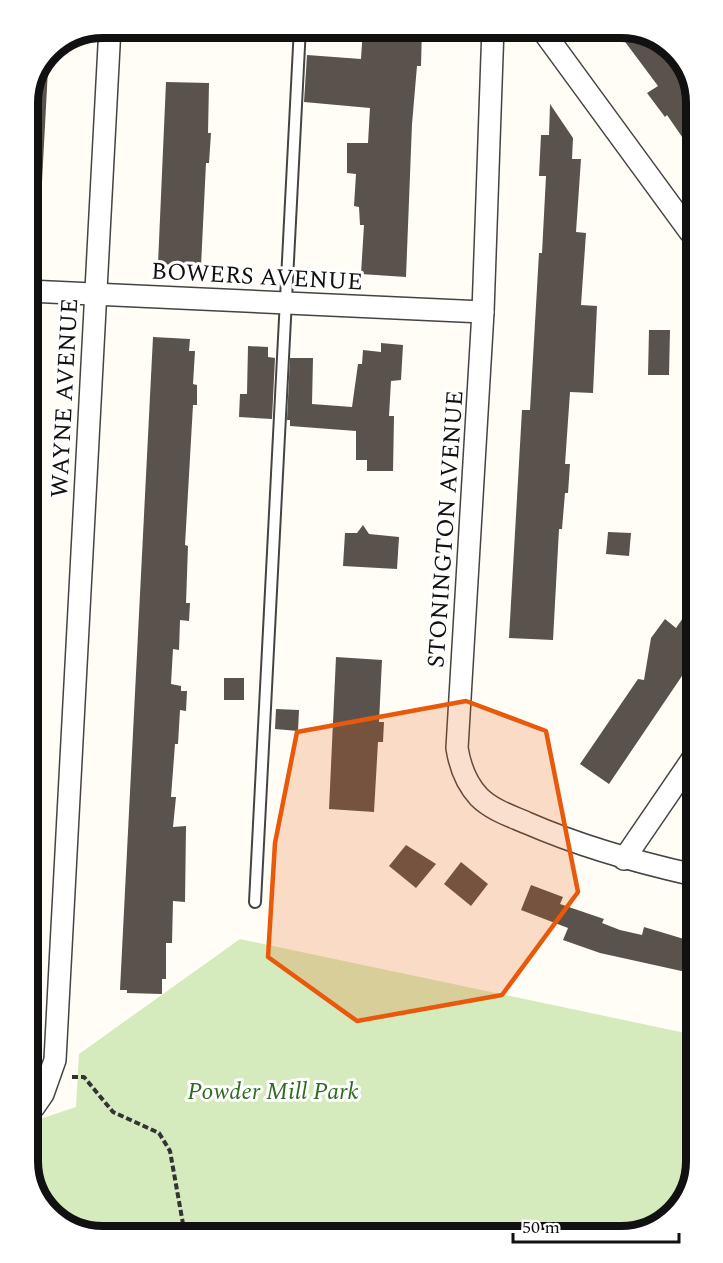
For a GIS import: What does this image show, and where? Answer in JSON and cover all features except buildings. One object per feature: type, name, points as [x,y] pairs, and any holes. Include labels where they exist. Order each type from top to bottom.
[{"type":"street","name":"WAYNE AVENUE","points":[[38,1099],[55,1060],[109,38]]},
{"type":"street","name":"STONINGTON AVENUE","points":[[493,38],[483,312],[457,748],[460,766],[469,784],[493,808],[571,842],[624,860],[686,873]]},
{"type":"street","points":[[548,38],[686,227]]},
{"type":"street","name":"BOWERS AVENUE","points":[[38,291],[483,312]]},
{"type":"street","points":[[624,860],[686,768]]},
{"type":"lane","points":[[255,902],[299,38]]},
{"type":"path","points":[[47,1082],[70,1077],[84,1077],[113,1112],[159,1133],[170,1151],[183,1225]]},
{"type":"highlighted area","points":[[466,701],[546,731],[578,892],[502,995],[357,1021],[268,957],[275,843],[297,732]]},
{"type":"green space","name":"Powder Mill Park","points":[[240,939],[686,1033],[685,1169],[681,1185],[667,1207],[642,1222],[621,1226],[90,1224],[66,1215],[48,1197],[41,1182],[38,1161],[38,1120],[76,1107],[79,1054]]}]
